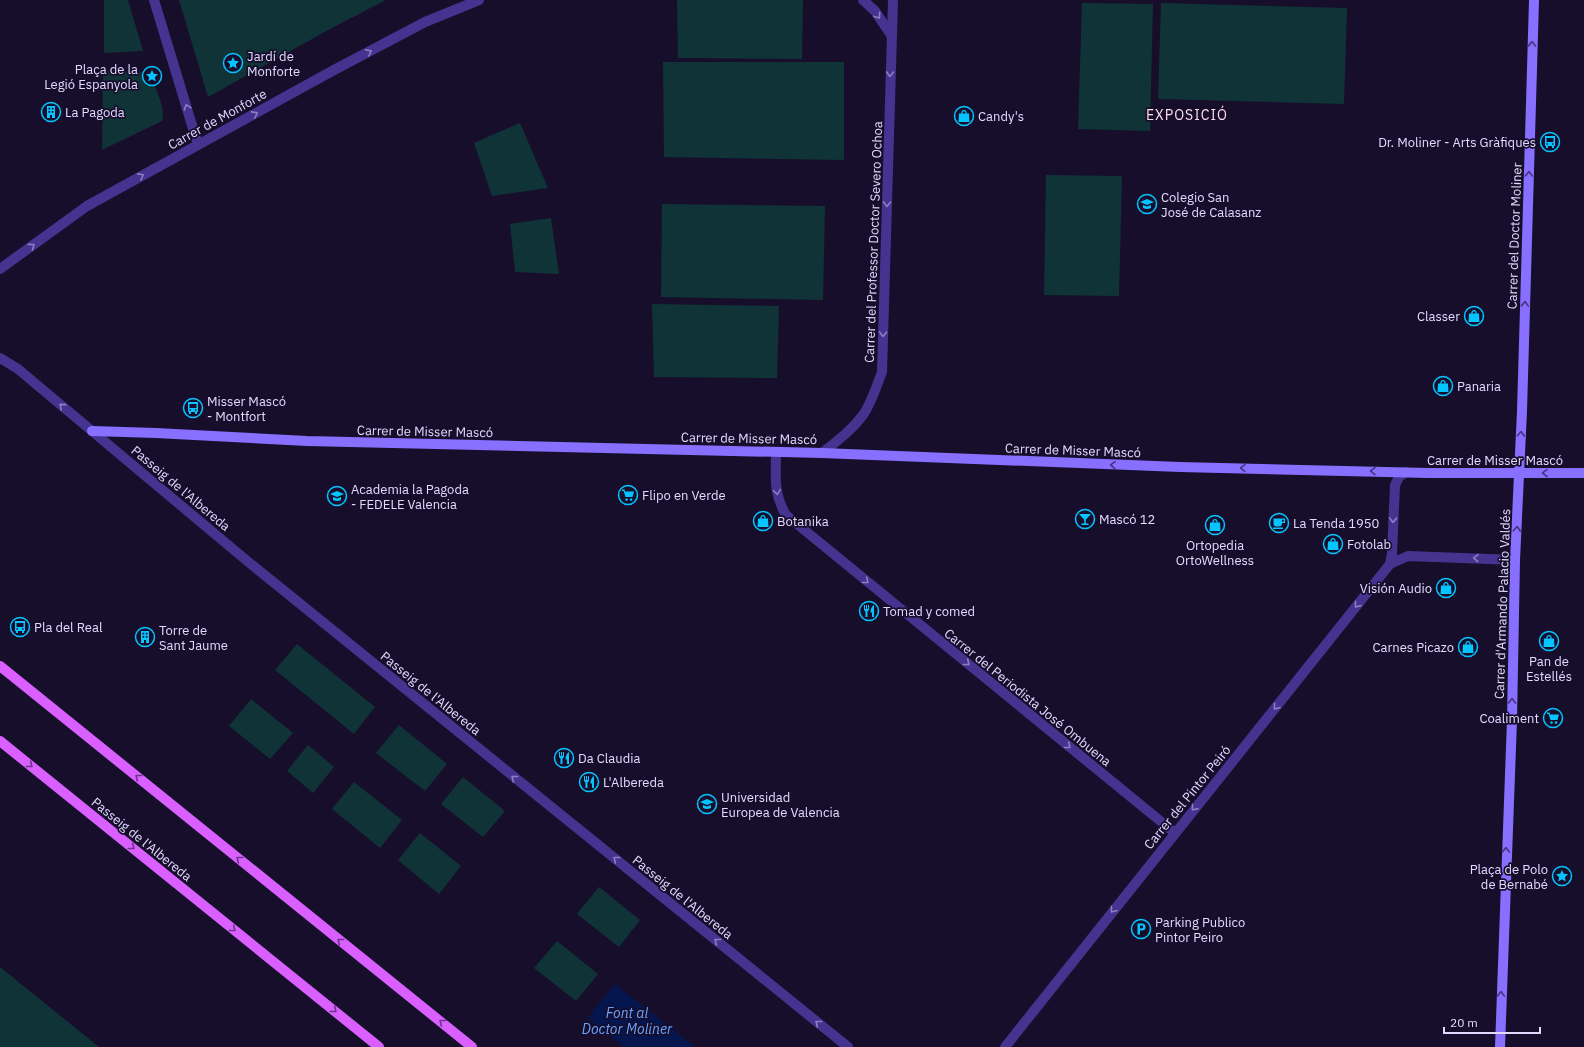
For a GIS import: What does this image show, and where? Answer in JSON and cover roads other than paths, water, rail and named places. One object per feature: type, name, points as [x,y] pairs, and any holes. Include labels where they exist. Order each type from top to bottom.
[{"type":"main road","points":[[0,666],[472,1047]]},
{"type":"main road","name":"Passeig de l'Albereda","points":[[0,741],[379,1047]]},
{"type":"street","points":[[154,0],[198,145]]},
{"type":"street","name":"Carrer de Monforte","points":[[0,269],[87,206],[334,70],[418,26],[479,0]]},
{"type":"street","points":[[863,0],[875,12],[891,35]]},
{"type":"street","name":"Carrer del Professor Doctor Severo Ochoa","points":[[822,453],[849,432],[863,415],[872,400],[882,372],[892,0]]},
{"type":"street","name":"Carrer del Doctor Moliner","points":[[1519,473],[1523,403],[1534,0]]},
{"type":"street","name":"Passeig de l'Albereda","points":[[0,358],[18,369],[246,560],[848,1047]]},
{"type":"street","name":"Carrer de Misser Mascó","points":[[92,431],[307,441],[822,453],[1180,467],[1406,472],[1584,473]]},
{"type":"street","name":"Carrer del Periodista José Ombuena","points":[[776,453],[778,501],[786,515],[1175,833]]},
{"type":"street","points":[[1390,564],[1392,554],[1395,485],[1399,477],[1406,472]]},
{"type":"street","name":"Carrer d'Armando Palacio Valdés","points":[[1500,1047],[1519,473]]},
{"type":"street","points":[[1390,564],[1408,556],[1515,560]]},
{"type":"street","name":"Carrer del Pintor Peiró","points":[[1005,1047],[1390,564]]},
{"type":"water","name":"Font al Doctor Moliner","points":[[615,984],[695,1047],[624,1047],[588,1018]]},
{"type":"place","name":"Jardí de Monforte","points":[[233,63]]},
{"type":"place","name":"Plaça de la Legió Espanyola","points":[[152,76]]},
{"type":"place","name":"La Pagoda","points":[[51,112]]},
{"type":"place","name":"Candy's","points":[[964,116]]},
{"type":"place","name":"Dr. Moliner - Arts Gràfiques","points":[[1550,142]]},
{"type":"place","name":"Colegio San José de Calasanz","points":[[1147,204]]},
{"type":"place","name":"Classer","points":[[1474,316]]},
{"type":"place","name":"Panaria","points":[[1443,386]]},
{"type":"place","name":"Misser Mascó - Montfort","points":[[193,408]]},
{"type":"place","name":"Flipo en Verde","points":[[628,495]]},
{"type":"place","name":"Academia la Pagoda - FEDELE Valencia","points":[[337,496]]},
{"type":"place","name":"Mascó 12","points":[[1085,519]]},
{"type":"place","name":"Botanika","points":[[763,521]]},
{"type":"place","name":"La Tenda 1950","points":[[1279,523]]},
{"type":"place","name":"Ortopedia OrtoWellness","points":[[1215,525]]},
{"type":"place","name":"Fotolab","points":[[1333,544]]},
{"type":"place","name":"Visión Audio","points":[[1446,588]]},
{"type":"place","name":"Tomad y comed","points":[[869,611]]},
{"type":"place","name":"Pla del Real","points":[[20,627]]},
{"type":"place","name":"Torre de Sant Jaume","points":[[145,637]]},
{"type":"place","name":"Pan de Estellés","points":[[1549,641]]},
{"type":"place","name":"Carnes Picazo","points":[[1468,647]]},
{"type":"place","name":"Coaliment","points":[[1553,718]]},
{"type":"place","name":"Da Claudia","points":[[564,758]]},
{"type":"place","name":"L'Albereda","points":[[589,782]]},
{"type":"place","name":"Universidad Europea de Valencia","points":[[707,804]]},
{"type":"place","name":"Plaça de Polo de Bernabé","points":[[1562,876]]},
{"type":"place","name":"Parking Publico Pintor Peiro","points":[[1141,929]]},
{"type":"district","name":"EXPOSICIÓ","points":[[1187,115]]}]
